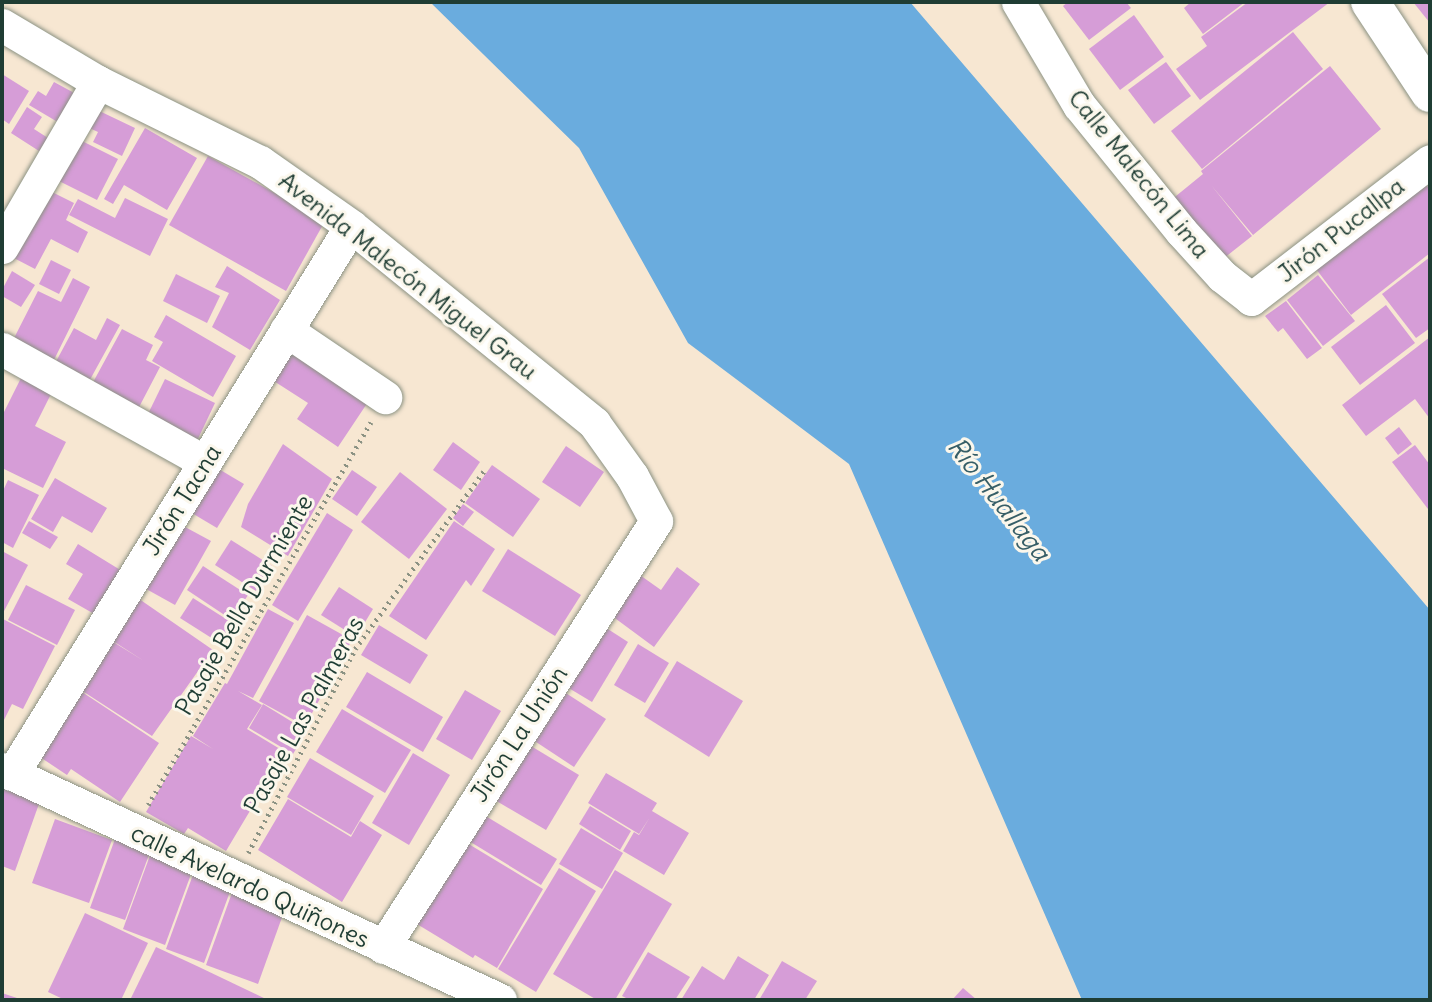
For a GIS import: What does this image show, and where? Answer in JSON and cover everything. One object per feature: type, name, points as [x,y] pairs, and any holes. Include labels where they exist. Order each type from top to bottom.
[{"type":"highway","points":[[1370,2],[1430,93]]},
{"type":"street","name":"Calle Malecón Lima","points":[[1018,2],[1079,105],[1181,231],[1222,276],[1251,299]]},
{"type":"street","name":"Avenida Malecón Miguel Grau","points":[[2,25],[98,82],[260,162],[351,226],[594,423],[632,476],[656,521]]},
{"type":"street","points":[[2,247],[98,82]]},
{"type":"street","name":"Jirón Pucallpa","points":[[1251,299],[1430,160]]},
{"type":"street","name":"Jirón Tacna","points":[[7,772],[205,462],[351,226]]},
{"type":"street","points":[[286,330],[385,397]]},
{"type":"street","points":[[2,349],[205,462]]},
{"type":"street","name":"Jirón La Unión","points":[[383,947],[656,521]]},
{"type":"street","name":"calle Avelardo Quiñones","points":[[7,772],[500,1000]]},
{"type":"path","name":"Pasaje Bella Durmiente","points":[[133,831],[385,397]]},
{"type":"path","name":"Pasaje Las Palmeras","points":[[235,878],[355,649],[484,471]]},
{"type":"water","name":"Río Huallaga","points":[[430,2],[910,2],[1430,610],[1430,1000],[1082,1000],[849,464],[688,343],[579,148]]},
{"type":"building","points":[[1068,2],[1126,2],[1131,8],[1089,40],[1063,6]]},
{"type":"building","points":[[1191,2],[1245,2],[1203,34],[1184,8]]},
{"type":"building","points":[[1248,2],[1330,2],[1200,100],[1176,69],[1207,46],[1201,37]]},
{"type":"building","points":[[1413,2],[1430,2],[1430,23]]},
{"type":"building","points":[[1134,15],[1164,57],[1120,90],[1089,49]]},
{"type":"building","points":[[1293,32],[1323,69],[1202,169],[1171,131]]},
{"type":"building","points":[[1166,62],[1191,96],[1154,124],[1128,90]]},
{"type":"building","points":[[1330,66],[1381,129],[1253,235],[1211,185],[1252,236],[1214,266],[1165,205],[1203,174],[1201,171]]},
{"type":"building","points":[[2,74],[29,91],[9,124],[2,119]]},
{"type":"building","points":[[54,82],[78,95],[61,124],[29,105],[38,91],[46,96]]},
{"type":"building","points":[[27,107],[42,117],[34,129],[48,138],[39,151],[11,133]]},
{"type":"building","points":[[91,107],[135,128],[122,156],[93,142],[98,132],[83,125]]},
{"type":"building","points":[[145,128],[197,158],[167,210],[124,185],[113,204],[104,199]]},
{"type":"building","points":[[80,140],[118,159],[97,200],[59,181]]},
{"type":"building","points":[[208,156],[325,221],[286,291],[169,225]]},
{"type":"building","points":[[1422,179],[1430,190],[1430,253],[1351,315],[1313,265]]},
{"type":"building","points":[[44,188],[74,203],[66,220],[88,232],[78,253],[51,239],[35,269],[10,256]]},
{"type":"building","points":[[125,198],[168,219],[150,256],[69,215],[78,199],[115,218]]},
{"type":"building","points":[[1430,257],[1430,328],[1416,338],[1382,294]]},
{"type":"building","points":[[51,260],[71,270],[59,294],[39,284]]},
{"type":"building","points":[[227,266],[280,300],[250,350],[212,327],[229,293],[215,287]]},
{"type":"building","points":[[12,271],[35,285],[21,307],[2,296],[2,290]]},
{"type":"building","points":[[176,274],[220,296],[207,323],[163,301]]},
{"type":"building","points":[[1318,275],[1355,321],[1323,346],[1287,300]]},
{"type":"building","points":[[73,278],[90,287],[51,366],[10,346],[38,291],[61,302]]},
{"type":"building","points":[[1286,301],[1322,348],[1307,359],[1283,328],[1278,332],[1265,316]]},
{"type":"building","points":[[1386,305],[1415,343],[1360,385],[1331,347]]},
{"type":"building","points":[[166,315],[236,356],[213,397],[152,361],[163,342],[154,337]]},
{"type":"building","points":[[107,318],[120,325],[86,387],[52,369],[74,328],[96,340]]},
{"type":"building","points":[[122,329],[153,345],[146,360],[160,367],[137,411],[91,386]]},
{"type":"building","points":[[1430,337],[1430,419],[1415,399],[1366,436],[1342,405]]},
{"type":"building","points":[[285,346],[368,402],[338,447],[297,419],[308,403],[266,376]]},
{"type":"building","points":[[21,378],[51,394],[35,426],[66,442],[43,488],[2,468],[2,416]]},
{"type":"building","points":[[165,379],[215,403],[196,443],[146,418]]},
{"type":"building","points":[[1399,427],[1412,444],[1398,455],[1385,438]]},
{"type":"building","points":[[453,442],[480,462],[461,490],[433,470]]},
{"type":"building","points":[[283,444],[332,479],[288,556],[241,527],[248,504]]},
{"type":"building","points":[[1415,445],[1430,465],[1428,509],[1392,462]]},
{"type":"building","points":[[566,446],[604,472],[580,507],[542,482]]},
{"type":"building","points":[[212,465],[244,484],[217,528],[185,509]]},
{"type":"building","points":[[492,465],[540,499],[513,537],[465,503]]},
{"type":"building","points":[[352,470],[377,487],[357,516],[332,499]]},
{"type":"building","points":[[400,472],[447,509],[409,559],[361,522]]},
{"type":"building","points":[[55,478],[107,508],[92,533],[62,516],[53,532],[31,519]]},
{"type":"building","points":[[8,480],[39,495],[13,548],[2,542],[2,493]]},
{"type":"building","points":[[463,504],[474,512],[463,526],[453,518]]},
{"type":"building","points":[[327,513],[353,530],[298,621],[272,605]]},
{"type":"building","points":[[29,521],[58,537],[50,549],[22,533]]},
{"type":"building","points":[[174,521],[211,541],[175,605],[139,585]]},
{"type":"building","points":[[454,521],[495,549],[471,586],[466,580],[426,640],[389,616]]},
{"type":"building","points":[[231,540],[272,566],[256,591],[215,565]]},
{"type":"building","points":[[78,544],[122,571],[96,615],[68,599],[83,574],[66,564]]},
{"type":"building","points":[[508,549],[581,595],[555,636],[482,591]]},
{"type":"building","points":[[2,551],[28,565],[2,615]]},
{"type":"building","points":[[203,566],[248,595],[232,620],[187,590]]},
{"type":"building","points":[[677,567],[700,584],[654,647],[608,613],[637,573],[661,590]]},
{"type":"building","points":[[26,585],[75,610],[57,645],[8,620]]},
{"type":"building","points":[[339,587],[373,609],[356,637],[321,615]]},
{"type":"building","points":[[129,592],[213,650],[152,736],[70,683],[102,635],[144,661],[102,634]]},
{"type":"building","points":[[193,598],[234,624],[221,644],[180,618]]},
{"type":"building","points":[[268,609],[294,623],[253,698],[238,691],[262,705],[247,729],[285,752],[226,851],[188,828],[184,834],[146,812],[191,736],[213,749],[193,736],[225,683],[227,684]]},
{"type":"building","points":[[307,615],[352,640],[305,726],[259,701]]},
{"type":"building","points":[[3,619],[55,646],[23,709],[12,704],[2,724]]},
{"type":"building","points":[[600,624],[628,642],[592,702],[562,684]]},
{"type":"building","points":[[379,625],[428,655],[410,684],[361,655]]},
{"type":"building","points":[[638,644],[669,663],[645,703],[614,685]]},
{"type":"building","points":[[677,661],[743,701],[709,757],[644,716]]},
{"type":"building","points":[[367,672],[443,717],[423,752],[346,707]]},
{"type":"building","points":[[73,686],[159,743],[120,802],[71,769],[67,775],[31,751]]},
{"type":"building","points":[[558,688],[606,719],[574,767],[527,736]]},
{"type":"building","points":[[465,690],[501,711],[472,760],[436,739]]},
{"type":"building","points":[[263,704],[307,731],[293,754],[249,728]]},
{"type":"building","points":[[342,709],[411,750],[385,793],[316,752]]},
{"type":"building","points":[[521,740],[579,775],[546,830],[488,796]]},
{"type":"building","points":[[413,753],[450,775],[409,845],[372,823]]},
{"type":"building","points":[[310,758],[374,796],[351,835],[287,797]]},
{"type":"building","points":[[606,773],[657,803],[652,811],[689,833],[664,875],[623,851],[634,832],[639,835],[650,817],[639,834],[588,803]]},
{"type":"building","points":[[2,787],[40,801],[15,871],[2,866]]},
{"type":"building","points":[[288,799],[351,837],[360,821],[382,835],[342,902],[258,850]]},
{"type":"building","points":[[590,806],[631,831],[620,850],[579,824]]},
{"type":"building","points":[[474,809],[557,859],[541,885],[459,835]]},
{"type":"building","points":[[55,819],[112,840],[89,903],[32,883]]},
{"type":"building","points":[[581,828],[623,853],[602,889],[559,864]]},
{"type":"building","points":[[457,837],[543,889],[497,968],[475,955],[473,958],[407,918]]},
{"type":"building","points":[[115,839],[150,852],[125,920],[90,908]]},
{"type":"building","points":[[152,850],[194,866],[165,945],[123,929]]},
{"type":"building","points":[[559,868],[596,891],[536,992],[498,969]]},
{"type":"building","points":[[615,870],[672,904],[615,1000],[597,1000],[553,974]]},
{"type":"building","points":[[194,872],[232,886],[204,963],[166,949]]},
{"type":"building","points":[[233,890],[285,909],[258,984],[206,965]]},
{"type":"building","points":[[85,913],[148,943],[121,1000],[65,1000],[48,992]]},
{"type":"building","points":[[156,947],[199,967],[268,1000],[130,1000]]},
{"type":"building","points":[[648,952],[690,977],[675,1000],[630,1000],[622,996]]},
{"type":"building","points":[[738,956],[769,975],[754,1000],[681,1000],[702,966],[724,980]]},
{"type":"building","points":[[782,961],[817,981],[805,1000],[759,1000]]},
{"type":"building","points":[[963,988],[977,1000],[952,1000]]},
{"type":"building","points":[[2,993],[23,1000],[2,1000]]}]
